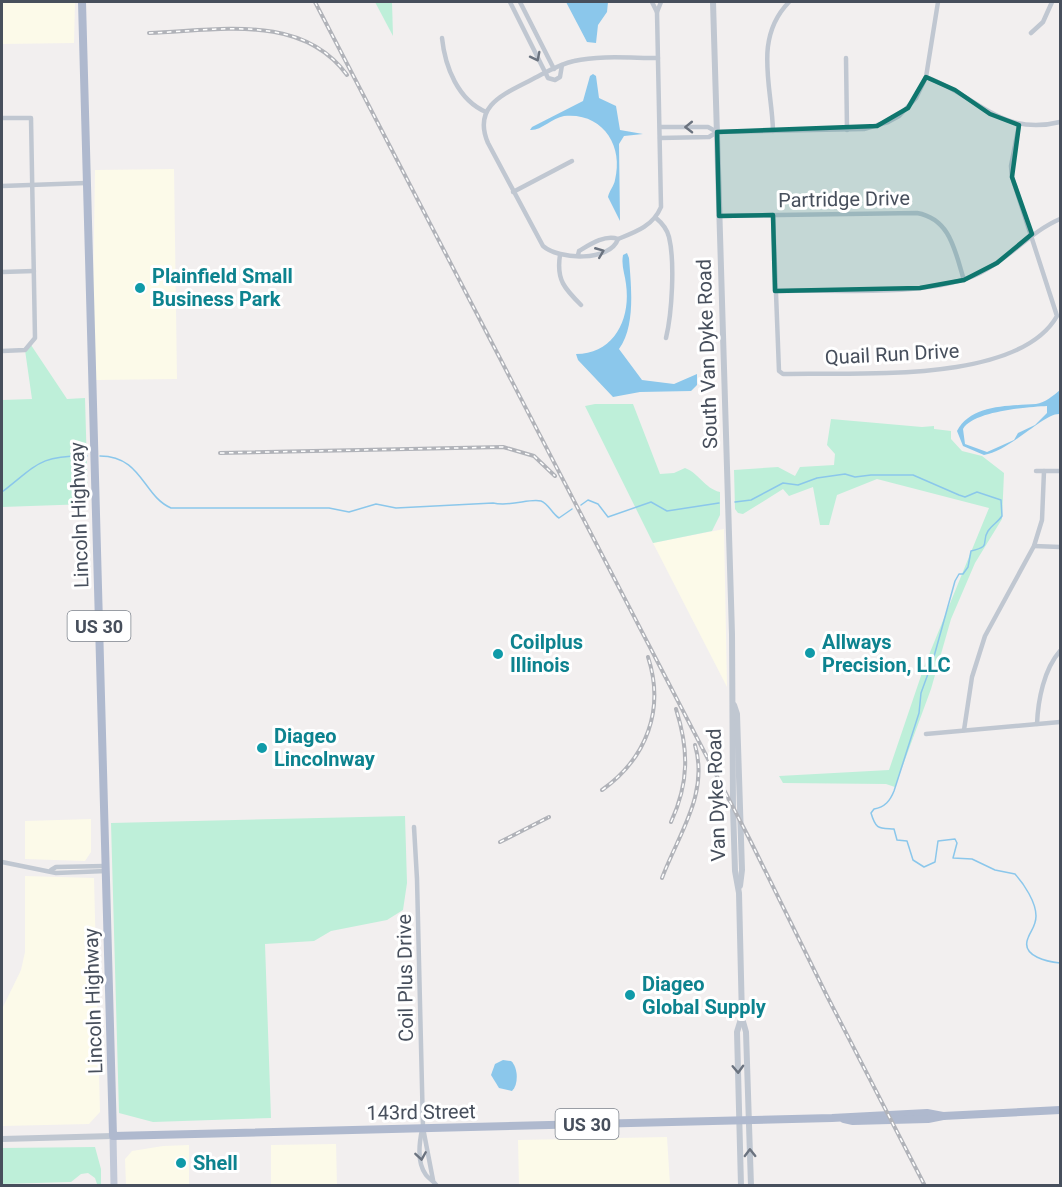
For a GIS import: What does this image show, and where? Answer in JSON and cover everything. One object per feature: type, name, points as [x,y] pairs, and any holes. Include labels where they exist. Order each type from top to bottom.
[{"type":"main road","name":"Lincoln Highway","points":[[82,2],[113,1136]]},
{"type":"main road","name":"143rd Street","points":[[113,1136],[739,1120],[928,1119],[943,1116],[1060,1110]]},
{"type":"main road","points":[[113,1136],[114,1185]]},
{"type":"street","points":[[512,2],[523,32],[545,73],[555,80],[562,74],[562,65]]},
{"type":"street","points":[[520,2],[554,69]]},
{"type":"street","points":[[652,2],[657,12]]},
{"type":"street","points":[[658,58],[582,60],[562,65],[502,95],[486,112],[485,137],[540,242],[548,250],[560,255],[582,257],[601,252],[614,246],[618,239],[644,228],[656,218],[661,201],[660,127],[657,12],[661,2]]},
{"type":"street","name":"South Van Dyke Road","points":[[713,2],[733,705]]},
{"type":"street","points":[[773,131],[773,106],[765,58],[774,23],[787,2]]},
{"type":"street","points":[[660,138],[708,137],[717,132],[847,130],[877,126],[899,116],[916,98],[926,77],[938,2]]},
{"type":"street","points":[[1031,33],[1043,22],[1052,2]]},
{"type":"street","points":[[523,32],[532,27]]},
{"type":"street","points":[[442,38],[444,58],[460,90],[470,104],[486,112]]},
{"type":"street","points":[[846,58],[847,130]]},
{"type":"street","points":[[926,77],[955,90],[990,114],[1019,125],[1044,125],[1060,122]]},
{"type":"street","points":[[2,118],[31,118],[35,338],[25,350],[2,351]]},
{"type":"street","name":"Quail Run Drive","points":[[773,215],[777,366],[783,374],[935,370],[993,360],[1024,346],[1052,323],[1056,316],[1032,234],[1012,177],[1011,166],[1019,125]]},
{"type":"street","points":[[660,127],[708,126],[717,132]]},
{"type":"street","points":[[513,192],[572,161]]},
{"type":"street","points":[[2,186],[86,183]]},
{"type":"street","name":"Partridge Drive","points":[[719,216],[918,213],[929,215],[947,230],[964,280]]},
{"type":"street","points":[[656,218],[665,227],[670,244],[672,316],[666,338]]},
{"type":"street","points":[[775,291],[920,288],[964,280],[997,263],[1032,234],[1060,219]]},
{"type":"street","points":[[578,255],[579,251],[601,239],[613,237],[618,239]]},
{"type":"street","points":[[560,255],[558,269],[562,286],[581,305]]},
{"type":"street","points":[[2,272],[34,271]]},
{"type":"street","points":[[1036,471],[1060,471]]},
{"type":"street","points":[[964,730],[972,677],[985,636],[1034,546],[1042,520],[1044,471]]},
{"type":"street","points":[[1034,546],[1060,547]]},
{"type":"street","points":[[1037,724],[1041,694],[1049,671],[1060,651]]},
{"type":"street","name":"Van Dyke Road","points":[[733,705],[731,714],[733,817],[739,893],[742,1018],[746,1032],[751,1185]]},
{"type":"street","points":[[926,734],[1060,722]]},
{"type":"street","name":"Coil Plus Drive","points":[[414,827],[423,1128],[433,1180],[437,1185]]},
{"type":"street","points":[[2,862],[31,869],[51,870],[56,873],[106,868]]},
{"type":"street","name":"Van Dyke Road","points":[[741,1185],[737,1032],[742,1018]]},
{"type":"street","name":"143rd Street","points":[[2,1139],[113,1136]]},
{"type":"highlighted area","points":[[926,77],[955,90],[990,114],[1019,125],[1012,177],[1032,234],[997,263],[964,280],[920,288],[775,291],[773,215],[719,216],[717,132],[877,126],[908,108]]},
{"type":"shaded area","points":[[2,2],[75,2],[74,43],[2,44]]},
{"type":"shaded area","points":[[174,169],[177,379],[96,380],[93,296],[95,170]]},
{"type":"shaded area","points":[[724,529],[727,687],[653,543]]},
{"type":"shaded area","points":[[91,819],[91,852],[85,861],[25,859],[25,821]]},
{"type":"shaded area","points":[[25,876],[94,878],[100,1112],[89,1124],[2,1126],[2,1009],[21,970],[25,952]]},
{"type":"shaded area","points":[[667,1137],[670,1185],[519,1185],[518,1140]]},
{"type":"shaded area","points":[[336,1144],[337,1185],[271,1185],[271,1145]]},
{"type":"shaded area","points":[[189,1145],[189,1185],[126,1185],[125,1159],[132,1151]]},
{"type":"green space","points":[[375,2],[392,2],[393,36]]},
{"type":"green space","points":[[31,345],[67,399],[85,398],[88,504],[2,507],[2,400],[32,399],[25,350]]},
{"type":"green space","points":[[633,404],[660,474],[674,473],[685,468],[720,492],[720,515],[712,531],[653,543],[585,406]]},
{"type":"green space","points":[[831,419],[922,427],[934,426],[934,429],[951,431],[951,439],[962,451],[982,456],[1004,473],[1002,519],[975,563],[951,619],[931,689],[895,787],[886,784],[783,783],[779,776],[889,770],[924,667],[989,508],[877,479],[837,495],[829,525],[820,525],[813,487],[789,496],[783,489],[743,514],[738,513],[735,509],[734,470],[778,467],[795,476],[800,467],[834,465],[835,454],[827,445]]},
{"type":"green space","points":[[405,816],[407,883],[403,910],[387,920],[331,931],[314,941],[265,944],[271,1118],[153,1122],[119,1113],[111,823]]},
{"type":"green space","points":[[95,1147],[101,1169],[101,1184],[97,1184],[95,1178],[88,1173],[81,1174],[71,1182],[2,1184],[2,1148]]},
{"type":"water","points":[[566,2],[608,2],[607,12],[598,25],[596,43],[587,42]]},
{"type":"water","points":[[593,74],[596,76],[599,98],[616,106],[620,130],[643,134],[624,136],[619,144],[620,221],[608,197],[615,180],[617,167],[613,143],[607,133],[589,119],[577,116],[564,116],[538,129],[530,130],[583,101],[590,76]]},
{"type":"water","points":[[627,253],[631,280],[630,317],[628,329],[619,349],[642,380],[674,384],[697,374],[697,385],[691,391],[640,392],[613,397],[578,360],[576,354],[601,348],[610,341],[622,322],[627,297],[623,255]]},
{"type":"water","points":[[1060,390],[1060,414],[1045,419],[1005,447],[984,455],[963,446],[957,431],[963,422],[972,416],[992,408],[1039,403]],"holes":[[[1047,406],[1047,413],[1035,425],[1018,433],[1014,440],[987,452],[965,444],[963,429],[978,418],[1002,411]]]},
{"type":"water","points":[[503,1060],[511,1061],[515,1067],[517,1080],[512,1091],[499,1088],[491,1075],[495,1064]]},
{"type":"waterway","points":[[2,492],[32,468],[48,460],[58,457],[87,456]]},
{"type":"waterway","points":[[100,456],[125,462],[134,469],[154,495],[171,508],[329,508],[349,512],[376,504],[396,508],[507,504],[536,500],[544,502],[559,518],[572,509]]},
{"type":"waterway","points":[[735,502],[751,500],[783,483],[798,485],[817,478],[845,474],[855,477],[913,475],[965,497],[977,492],[1001,500],[1002,516],[988,531],[984,546],[971,551],[968,567],[963,574],[959,574],[955,581],[933,660],[921,693],[919,713],[894,791],[887,803],[874,809],[871,813],[877,825],[881,828],[894,829],[897,840],[907,841],[913,860],[924,867],[935,862],[938,841],[955,839],[957,843],[953,858],[972,859],[995,870],[1015,874],[1029,894],[1036,916],[1028,938],[1028,950],[1037,957],[1060,963]]},
{"type":"waterway","points":[[581,505],[588,500],[598,504],[608,517],[651,502],[667,511],[719,503]]},
{"type":"railway","points":[[315,2],[749,838],[925,1186]]},
{"type":"railway","points":[[149,33],[229,29],[282,33],[306,42],[328,55],[347,75]]},
{"type":"railway","points":[[220,453],[503,447],[534,456],[555,476]]},
{"type":"railway","points":[[602,790],[631,763],[648,731],[653,713],[654,695],[653,676],[648,657]]},
{"type":"railway","points":[[671,822],[681,794],[685,766],[683,738],[676,709]]},
{"type":"railway","points":[[662,878],[684,829],[695,797],[698,780],[695,745]]},
{"type":"railway","points":[[500,842],[549,817]]},
{"type":"place","name":"Plainfield Small Business Park","points":[[140,288]]},
{"type":"place","name":"Allways Precision, LLC","points":[[810,653]]},
{"type":"place","name":"Coilplus Illinois","points":[[498,654]]},
{"type":"place","name":"Diageo Lincolnway","points":[[262,748]]},
{"type":"place","name":"Diageo Global Supply","points":[[630,995]]},
{"type":"place","name":"Shell","points":[[181,1163]]}]
